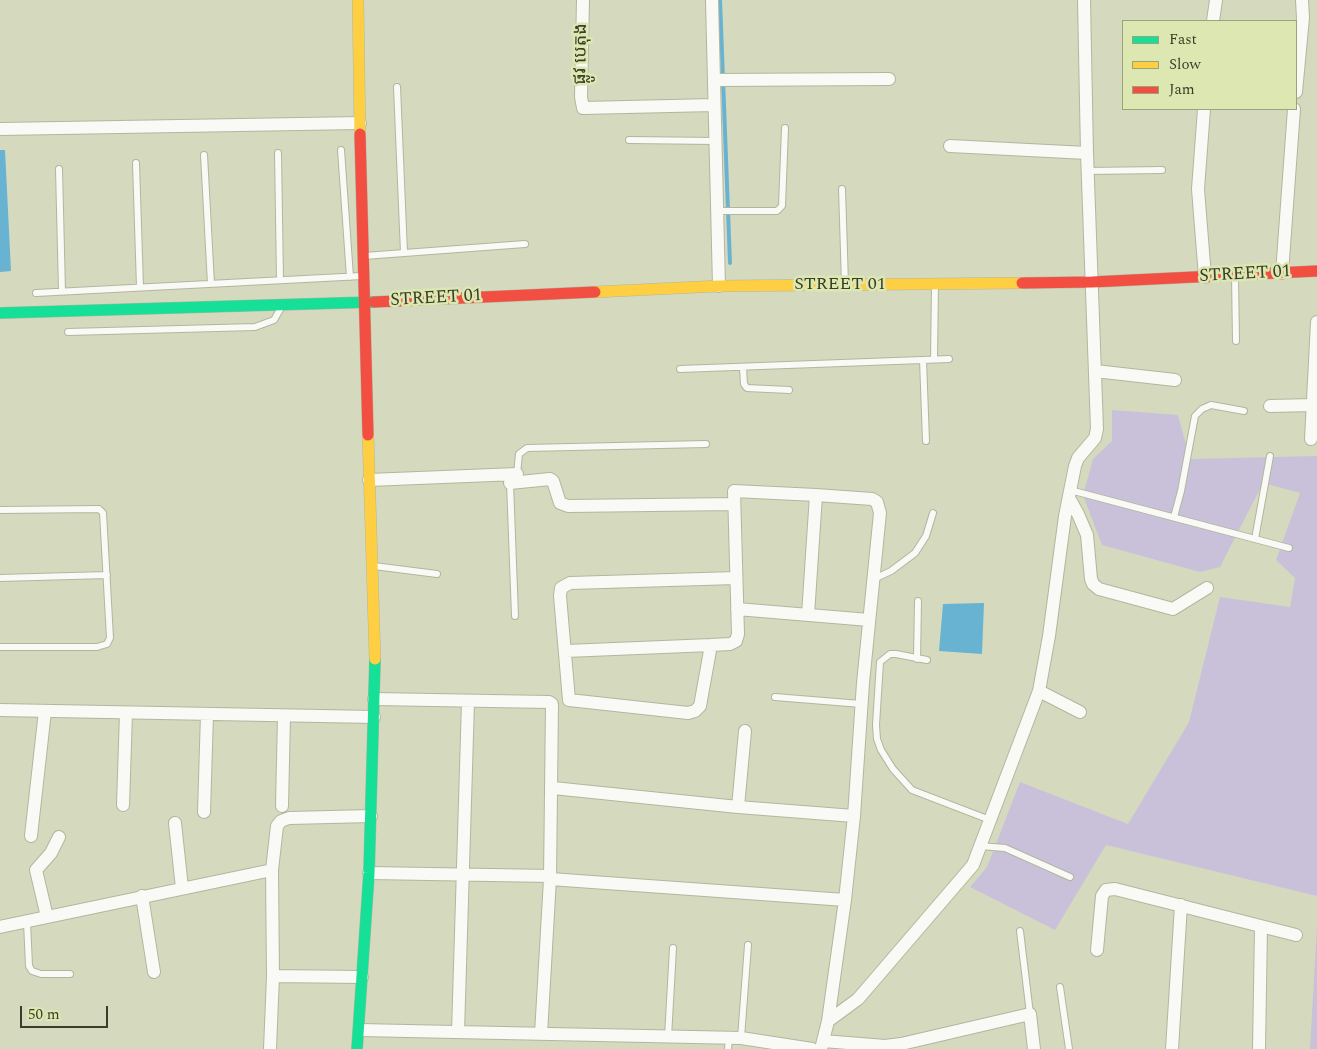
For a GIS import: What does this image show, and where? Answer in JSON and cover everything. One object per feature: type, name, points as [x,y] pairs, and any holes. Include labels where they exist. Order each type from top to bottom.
[{"type":"street","points":[[357,1049],[360,1030],[369,873],[374,718],[373,566],[363,276],[358,0]]},
{"type":"street","name":"ផ្លូវ បេតុង","points":[[583,0],[581,97],[583,108],[714,105]]},
{"type":"street","points":[[712,0],[722,80],[714,105],[721,211],[719,286]]},
{"type":"street","points":[[828,1021],[858,999],[973,865],[1038,691],[1070,494],[1078,458],[1092,442],[1097,429],[1086,153],[1084,0]]},
{"type":"street","points":[[1213,20],[1216,0]]},
{"type":"street","points":[[1297,81],[1303,18],[1302,0]]},
{"type":"street","points":[[722,80],[890,80]]},
{"type":"street","points":[[1204,110],[1198,189],[1205,277]]},
{"type":"street","points":[[1282,273],[1294,110]]},
{"type":"street","points":[[0,129],[360,123]]},
{"type":"street","points":[[950,146],[1086,153]]},
{"type":"street","name":"STREET 01","points":[[0,313],[364,302],[719,286],[1092,282],[1317,272]]},
{"type":"street","points":[[1311,439],[1317,322]]},
{"type":"street","points":[[1095,371],[1175,380]]},
{"type":"street","points":[[1270,406],[1313,405]]},
{"type":"street","points":[[369,480],[512,477],[550,479],[553,481],[560,503],[568,506],[734,504]]},
{"type":"street","points":[[566,651],[711,645],[736,641],[738,634],[734,491],[864,498],[877,502],[880,513],[869,620],[854,816],[845,900],[828,1021],[822,1045],[885,1046],[901,1044],[1030,1014],[1034,1049]]},
{"type":"street","points":[[1070,494],[1087,535],[1091,579],[1093,584],[1099,589],[1173,609],[1207,588]]},
{"type":"street","points":[[808,614],[816,495]]},
{"type":"street","points":[[711,645],[700,706],[695,712],[688,713],[569,700],[560,596],[561,588],[570,583],[736,578]]},
{"type":"street","points":[[737,609],[869,620]]},
{"type":"street","points":[[1038,691],[1080,712]]},
{"type":"street","points":[[374,699],[549,702],[552,704],[553,788],[541,1034]]},
{"type":"street","points":[[458,1032],[468,702]]},
{"type":"street","points":[[0,710],[374,718]]},
{"type":"street","points":[[31,836],[45,711]]},
{"type":"street","points":[[123,805],[126,713]]},
{"type":"street","points":[[204,812],[207,714]]},
{"type":"street","points":[[282,806],[284,716]]},
{"type":"street","points":[[738,807],[745,731]]},
{"type":"street","points":[[553,788],[738,807],[854,816]]},
{"type":"street","points":[[270,1049],[273,976],[272,870],[275,832],[281,821],[290,818],[371,816]]},
{"type":"street","points":[[175,822],[182,888]]},
{"type":"street","points":[[47,917],[36,870],[51,853],[59,837]]},
{"type":"street","points":[[0,928],[142,896],[272,870]]},
{"type":"street","points":[[369,873],[550,877],[845,900]]},
{"type":"street","points":[[1097,950],[1102,896],[1106,890],[1115,889],[1181,904],[1296,935]]},
{"type":"street","points":[[142,896],[154,972]]},
{"type":"street","points":[[1172,1049],[1181,904]]},
{"type":"street","points":[[1259,1049],[1261,927]]},
{"type":"street","points":[[273,976],[362,978]]},
{"type":"street","points":[[360,1030],[668,1038],[812,1049]]},
{"type":"lane","points":[[397,87],[404,253]]},
{"type":"lane","points":[[721,211],[777,211],[782,206],[785,128]]},
{"type":"lane","points":[[629,140],[715,141]]},
{"type":"lane","points":[[341,150],[350,277]]},
{"type":"lane","points":[[278,153],[280,280]]},
{"type":"lane","points":[[204,155],[211,284]]},
{"type":"lane","points":[[136,163],[140,287]]},
{"type":"lane","points":[[59,168],[62,291]]},
{"type":"lane","points":[[1087,171],[1162,170]]},
{"type":"lane","points":[[842,189],[845,285]]},
{"type":"lane","points":[[363,256],[525,244]]},
{"type":"lane","points":[[36,293],[363,276]]},
{"type":"lane","points":[[1235,276],[1236,341]]},
{"type":"lane","points":[[934,359],[935,285]]},
{"type":"lane","points":[[68,332],[255,327],[274,320],[282,304]]},
{"type":"lane","points":[[680,369],[949,359]]},
{"type":"lane","points":[[924,360],[926,441]]},
{"type":"lane","points":[[743,368],[744,384],[747,388],[789,390]]},
{"type":"lane","points":[[1174,517],[1195,416],[1202,409],[1211,405],[1244,411]]},
{"type":"lane","points":[[515,616],[512,477],[519,454],[527,448],[706,444]]},
{"type":"lane","points":[[1255,539],[1270,456]]},
{"type":"lane","points":[[1070,494],[1174,517],[1289,548]]},
{"type":"lane","points":[[0,510],[99,509],[105,518],[110,638],[107,644],[97,647],[0,647]]},
{"type":"lane","points":[[873,580],[891,571],[915,553],[926,536],[933,513]]},
{"type":"lane","points":[[373,566],[437,574]]},
{"type":"lane","points":[[0,578],[107,575]]},
{"type":"lane","points":[[917,659],[918,601]]},
{"type":"lane","points":[[927,660],[890,654],[880,662],[876,725],[877,739],[881,750],[893,769],[912,790],[990,820]]},
{"type":"lane","points":[[775,697],[862,704]]},
{"type":"lane","points":[[980,846],[1005,848],[1070,877]]},
{"type":"lane","points":[[27,922],[29,966],[32,971],[41,974],[70,974]]},
{"type":"lane","points":[[1020,930],[1030,1014]]},
{"type":"lane","points":[[732,1042],[748,946]]},
{"type":"lane","points":[[668,1038],[673,948]]},
{"type":"lane","points":[[1060,987],[1069,1049]]},
{"type":"shaded area","points":[[1112,410],[1178,415],[1190,459],[1317,456],[1317,896],[1106,845],[1055,930],[970,887],[987,867],[1020,782],[1128,824],[1189,722],[1220,597],[1290,607],[1295,578],[1276,560],[1300,493],[1263,483],[1220,567],[1200,572],[1102,545],[1083,495],[1093,459],[1112,441]]},
{"type":"shaded area","points":[[1317,927],[1317,1049],[1310,1049]]},
{"type":"water","points":[[0,150],[5,150],[11,271],[0,272]]},
{"type":"water","points":[[984,603],[982,654],[939,651],[943,604]]},
{"type":"waterway","points":[[720,0],[730,263]]},
{"type":"traffic: fast","points":[[0,313],[374,302]]},
{"type":"traffic: fast","points":[[357,1049],[369,873],[375,659]]},
{"type":"traffic: slow","points":[[358,0],[360,134]]},
{"type":"traffic: slow","points":[[595,292],[719,286],[1022,283]]},
{"type":"traffic: slow","points":[[368,435],[375,659]]},
{"type":"traffic: jam","points":[[360,134],[368,435]]},
{"type":"traffic: jam","points":[[1022,283],[1092,282],[1317,271]]},
{"type":"traffic: jam","points":[[374,302],[595,292]]}]
